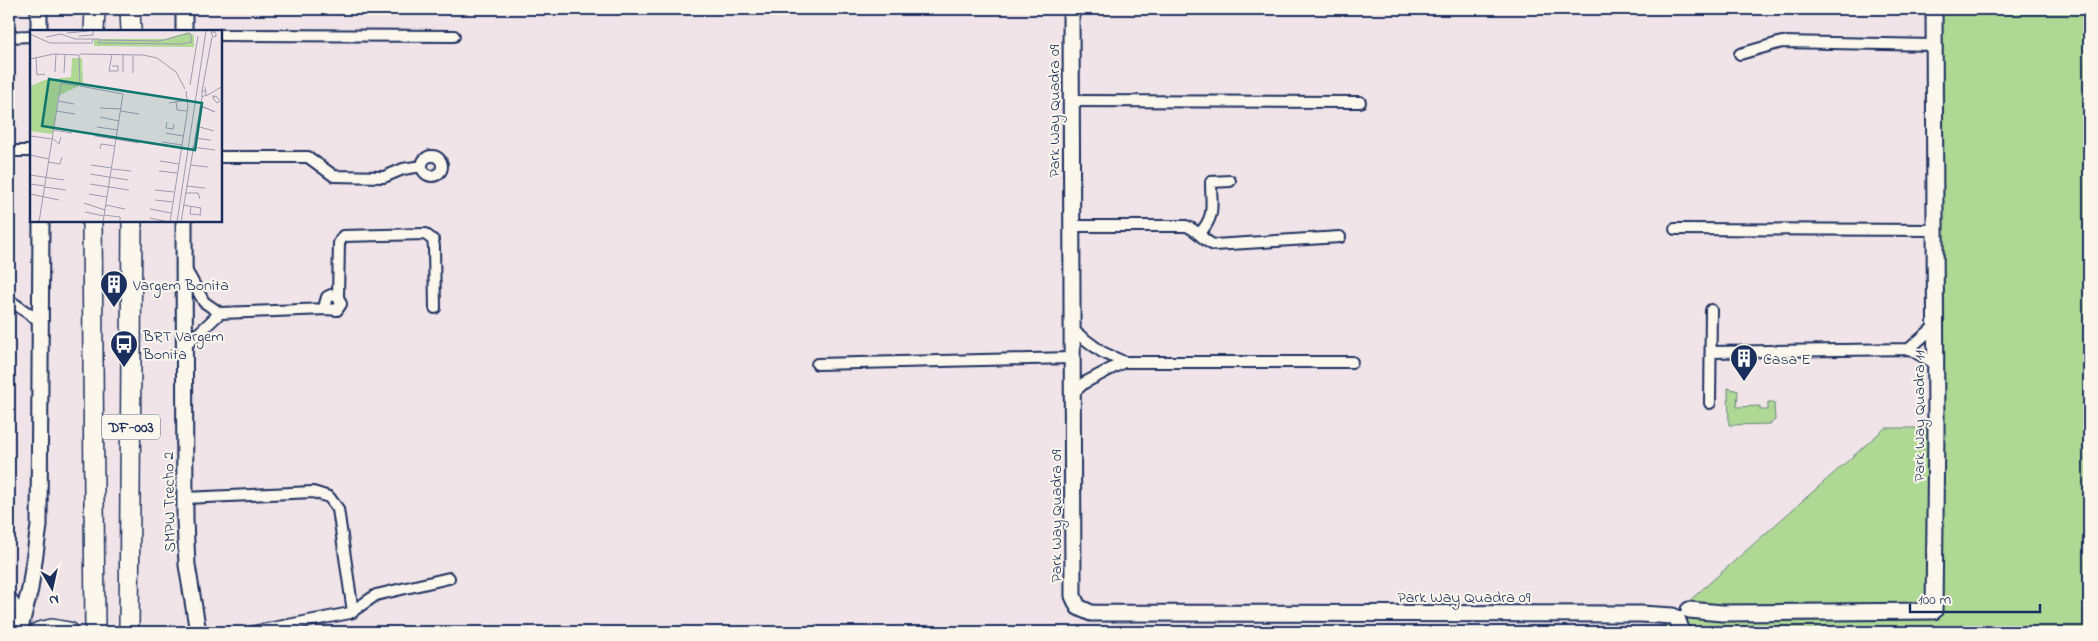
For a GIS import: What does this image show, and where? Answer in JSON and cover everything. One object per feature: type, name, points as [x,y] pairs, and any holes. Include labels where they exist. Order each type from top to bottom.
[{"type":"highway","points":[[94,9],[94,30]]},
{"type":"highway","points":[[130,9],[130,30]]},
{"type":"highway","name":"DF-003","points":[[92,222],[95,632]]},
{"type":"highway","name":"DF-003","points":[[129,632],[132,222]]},
{"type":"highway","points":[[40,632],[52,629],[68,632]]},
{"type":"street","points":[[39,9],[39,30]]},
{"type":"street","points":[[184,9],[184,30]]},
{"type":"street","name":"Park Way Quadra 09","points":[[1070,9],[1073,596],[1078,607],[1088,613],[1641,614],[1682,619]]},
{"type":"street","name":"Park Way Quadra 11","points":[[1682,619],[1722,613],[1934,611],[1936,364],[1934,9]]},
{"type":"street","points":[[222,34],[454,36]]},
{"type":"street","points":[[9,37],[30,36]]},
{"type":"street","points":[[1740,54],[1782,42],[1934,45]]},
{"type":"street","points":[[1071,101],[1360,102]]},
{"type":"street","points":[[9,151],[30,151]]},
{"type":"street","points":[[222,157],[308,157],[334,176],[384,178],[402,169],[422,166]]},
{"type":"street","points":[[1198,234],[1209,223],[1211,182],[1230,181]]},
{"type":"street","points":[[21,625],[30,589],[39,526],[41,222]]},
{"type":"street","name":"SMPW Trecho 2","points":[[184,222],[187,565],[198,632]]},
{"type":"street","points":[[1071,226],[1177,225],[1192,228],[1214,245],[1340,237]]},
{"type":"street","points":[[1675,229],[1935,230]]},
{"type":"street","points":[[184,347],[220,313],[327,309],[325,302],[327,297],[334,295],[338,297],[339,243],[343,236],[425,234],[433,240],[435,308]]},
{"type":"street","points":[[184,267],[199,295],[220,313]]},
{"type":"street","points":[[9,300],[41,322]]},
{"type":"street","points":[[1710,403],[1711,310]]},
{"type":"street","points":[[1909,349],[1935,326]]},
{"type":"street","points":[[1071,329],[1102,352],[1124,362],[1352,362]]},
{"type":"street","points":[[1711,352],[1909,349],[1936,364]]},
{"type":"street","points":[[1101,373],[1102,352]]},
{"type":"street","points":[[817,364],[1072,358]]},
{"type":"street","points":[[1071,395],[1077,388],[1101,373],[1124,362]]},
{"type":"street","points":[[185,498],[313,492],[328,497],[338,509],[353,612]]},
{"type":"street","points":[[252,632],[353,612],[364,601],[376,595],[449,578]]},
{"type":"street","points":[[21,625],[9,597],[30,589]]},
{"type":"green space","points":[[1931,9],[2089,9],[2089,632],[1654,632],[1885,428],[1939,428]]},
{"type":"green space","points":[[1728,388],[1738,391],[1737,407],[1760,406],[1760,410],[1768,410],[1768,402],[1774,402],[1775,420],[1770,424],[1729,425]]},
{"type":"place","name":"Vargem Bonita","points":[[114,308]]},
{"type":"place","name":"BRT Vargem Bonita","points":[[124,368]]},
{"type":"place","name":"Casa E","points":[[1744,382]]}]
